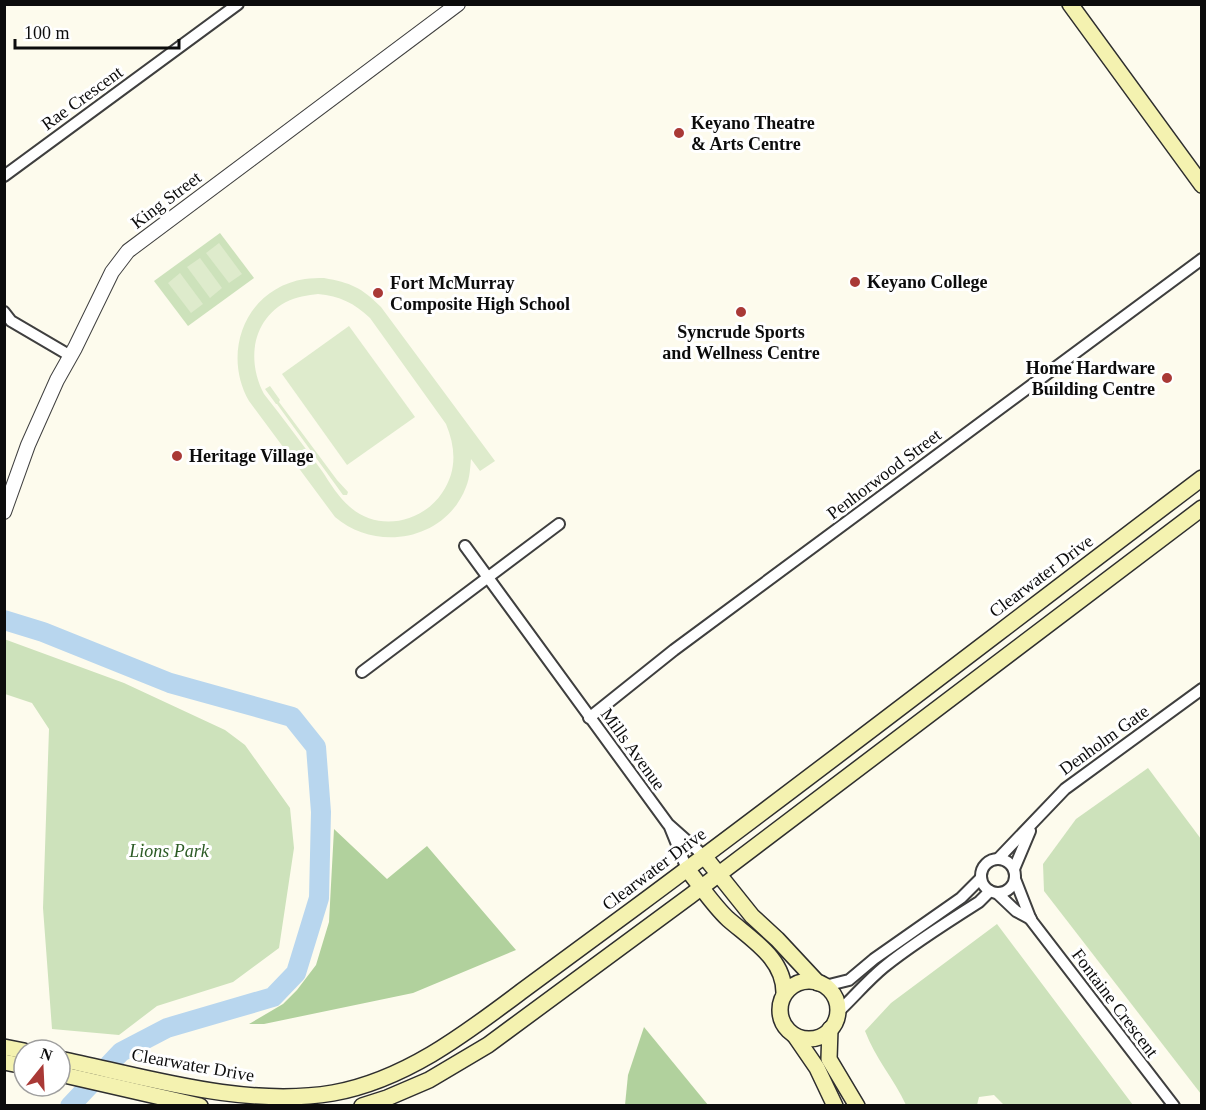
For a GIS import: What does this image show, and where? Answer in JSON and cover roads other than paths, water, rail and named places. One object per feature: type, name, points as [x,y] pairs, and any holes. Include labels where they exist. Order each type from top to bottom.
[{"type":"main road","points":[[1070,4],[1202,185]]},
{"type":"main road","name":"Clearwater Drive","points":[[72,1062],[237,1095],[300,1096],[334,1093],[379,1080],[427,1058],[478,1024],[687,869],[1202,478]]},
{"type":"main road","points":[[362,1106],[429,1080],[488,1046],[1202,508]]},
{"type":"main road","points":[[704,856],[752,916],[833,994],[838,1012],[836,1021],[830,1029],[814,1038],[795,1036]]},
{"type":"main road","points":[[687,869],[727,918],[749,935],[771,957],[784,982],[780,1012],[782,1022],[795,1036],[817,1068],[835,1106]]},
{"type":"main road","points":[[784,994],[799,983],[808,981],[821,984]]},
{"type":"main road","points":[[830,1029],[830,1059],[857,1106]]},
{"type":"main road","name":"Clearwater Drive","points":[[72,1077],[199,1105]]},
{"type":"street","name":"Rae Crescent","points":[[4,176],[238,4]]},
{"type":"street","name":"King Street","points":[[4,512],[28,445],[69,355],[75,348],[112,272],[128,251],[458,4]]},
{"type":"street","name":"Penhorwood Street","points":[[589,718],[674,650],[1202,259]]},
{"type":"street","points":[[7,320],[69,355]]},
{"type":"street","points":[[362,672],[560,524]]},
{"type":"street","name":"Mills Avenue","points":[[465,546],[668,824],[704,856]]},
{"type":"street","name":"Denholm Gate","points":[[998,859],[1065,789],[1202,689]]},
{"type":"street","name":"Mills Avenue","points":[[668,824],[687,869]]},
{"type":"street","name":"Denholm Gate","points":[[1014,874],[1032,825]]},
{"type":"street","points":[[821,984],[849,980],[874,959],[961,898],[981,878],[984,867],[988,863],[998,859],[1007,862],[1014,874],[1006,891],[993,892],[887,965],[863,985],[838,1012]]},
{"type":"street","name":"Fontaine Crescent","points":[[1014,874],[1031,920],[1174,1106]]},
{"type":"street","points":[[981,878],[993,892]]},
{"type":"street","name":"Fontaine Crescent","points":[[993,892],[1031,920]]},
{"type":"waterway","points":[[4,620],[43,632],[170,683],[292,717],[316,747],[321,812],[319,898],[296,973],[273,997],[167,1028],[121,1052],[70,1106]]},
{"type":"place","name":"Keyano Theatre & Arts Centre","points":[[679,133]]},
{"type":"place","name":"Keyano College","points":[[855,282]]},
{"type":"place","name":"Fort McMurray Composite High School","points":[[378,293]]},
{"type":"place","name":"Syncrude Sports and Wellness Centre","points":[[741,312]]},
{"type":"place","name":"Home Hardware Building Centre","points":[[1167,378]]},
{"type":"place","name":"Heritage Village","points":[[177,456]]},
{"type":"park label","name":"Lions Park","points":[[169,851]]}]
